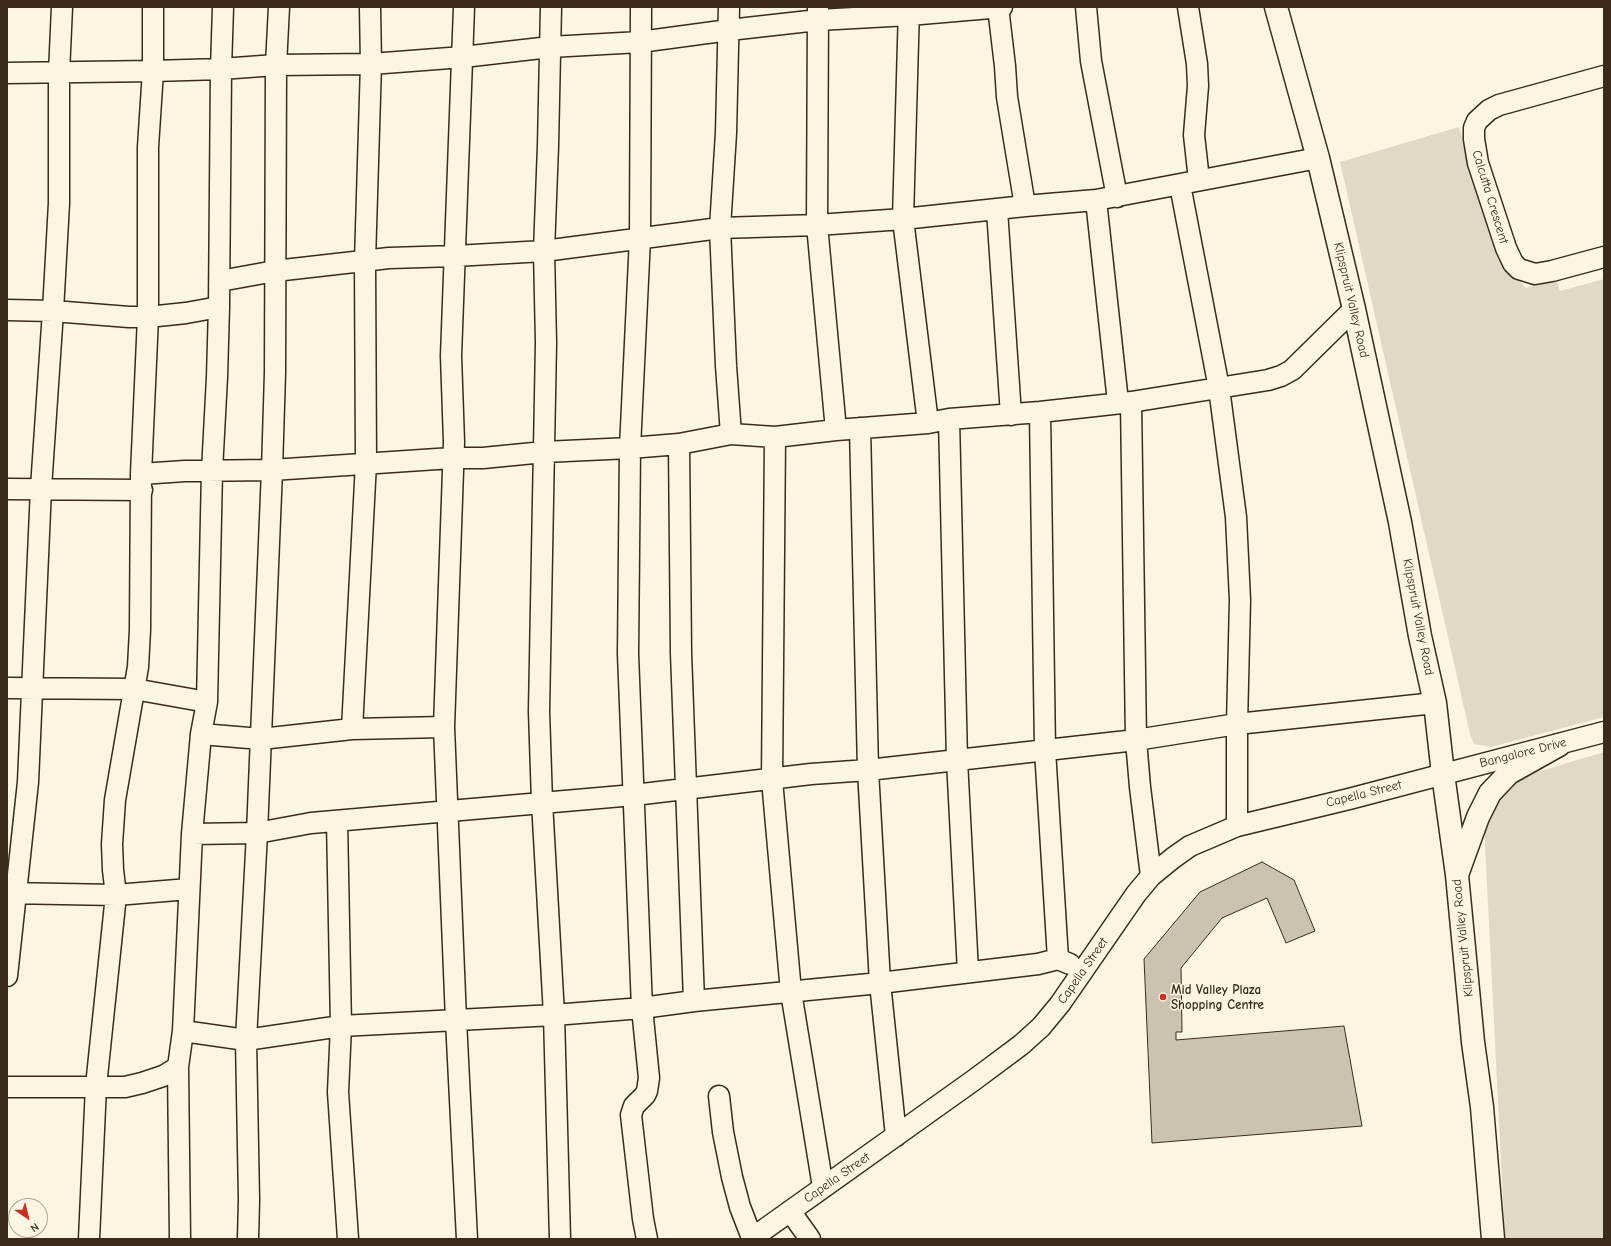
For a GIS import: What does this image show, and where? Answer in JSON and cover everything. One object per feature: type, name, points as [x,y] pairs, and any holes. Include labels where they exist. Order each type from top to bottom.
[{"type":"main road","name":"Klipspruit Valley Road","points":[[1276,7],[1318,158],[1354,309],[1400,522],[1420,636],[1435,703],[1457,875],[1473,1042],[1482,1107],[1493,1239]]},
{"type":"main road","points":[[1457,875],[1478,817],[1490,793],[1509,773],[1559,745]]},
{"type":"street","points":[[7,976],[12,893],[28,782],[41,488],[59,204],[59,73],[62,7]]},
{"type":"street","points":[[89,1239],[96,1086],[116,895],[112,844],[115,800],[138,666],[140,630],[142,482],[148,317],[148,147],[153,71],[153,7]]},
{"type":"street","points":[[180,1239],[178,1067],[183,1031],[192,834],[201,734],[208,702],[212,471],[220,281],[221,69],[223,7]]},
{"type":"street","points":[[248,1239],[249,1200],[246,1040],[257,833],[272,470],[276,65],[279,7]]},
{"type":"street","points":[[352,729],[366,463],[365,262],[371,64],[370,7]]},
{"type":"street","points":[[464,7],[451,356],[454,442],[452,458],[444,727],[467,1239]]},
{"type":"street","points":[[551,7],[544,250],[546,343],[539,675],[542,802],[554,1015],[560,1239]]},
{"type":"street","points":[[641,7],[640,238],[630,448],[628,654],[642,1008],[649,1078],[645,1095],[634,1106],[631,1115],[642,1212],[648,1239]]},
{"type":"street","points":[[730,7],[726,133],[720,228],[726,366],[731,434]]},
{"type":"street","points":[[998,7],[1007,97],[1025,206]]},
{"type":"street","points":[[7,73],[153,71],[221,69],[276,65],[371,64],[463,57],[550,47],[640,42],[729,30],[818,14],[1002,7]]},
{"type":"street","points":[[1086,7],[1091,61],[1117,197]]},
{"type":"street","points":[[1188,7],[1198,64],[1198,86],[1190,183],[1236,516],[1240,600],[1237,724],[1237,826]]},
{"type":"street","points":[[909,11],[903,219],[928,423]]},
{"type":"street","points":[[818,14],[817,225],[836,430]]},
{"type":"street","name":"Calcutta Crescent","points":[[1604,76],[1499,105],[1489,110],[1477,121],[1474,128],[1474,140],[1478,163],[1506,248],[1513,263],[1519,269],[1535,274],[1604,257]]},
{"type":"street","points":[[220,281],[275,271],[365,262],[389,258],[455,256],[544,250],[720,228],[817,225],[903,219],[1096,200],[1318,158]]},
{"type":"street","points":[[1096,200],[1124,402],[1136,740],[1140,787],[1152,876]]},
{"type":"street","points":[[997,210],[1011,414]]},
{"type":"street","points":[[7,310],[53,311],[148,317],[219,307]]},
{"type":"street","points":[[7,489],[142,482],[212,471],[272,470],[452,458],[482,458],[544,452],[630,448],[679,444],[731,434],[776,437],[836,430],[928,423],[949,419],[1040,412],[1124,402],[1268,380],[1282,376],[1297,366],[1354,309]]},
{"type":"street","points":[[1040,412],[1045,750],[1058,959]]},
{"type":"street","points":[[949,419],[957,760],[968,972]]},
{"type":"street","points":[[860,428],[868,770],[880,983],[896,1136]]},
{"type":"street","points":[[776,437],[772,780],[791,992],[823,1187]]},
{"type":"street","points":[[679,444],[681,653],[694,1001]]},
{"type":"street","points":[[7,688],[134,689],[208,702]]},
{"type":"street","points":[[192,834],[257,833],[311,823],[634,795],[772,780],[811,774],[868,770],[1136,740],[1237,724],[1435,703]]},
{"type":"street","points":[[201,734],[261,739],[352,729],[444,727]]},
{"type":"street","name":"Bangalore Drive","points":[[1443,774],[1559,745],[1604,732]]},
{"type":"street","name":"Capella Street","points":[[751,1238],[896,1136],[1021,1045],[1051,1016],[1136,894],[1152,876],[1190,846],[1237,826],[1349,799],[1443,774]]},
{"type":"street","points":[[337,821],[341,1026],[338,1092],[348,1239]]},
{"type":"street","points":[[12,893],[116,895],[189,889]]},
{"type":"street","points":[[183,1031],[246,1040],[341,1026],[554,1015],[642,1008],[694,1001],[880,983],[1038,964],[1058,959],[1084,970]]},
{"type":"street","points":[[7,1087],[124,1087],[163,1076],[178,1067]]},
{"type":"street","points":[[719,1096],[732,1177],[740,1207],[751,1238]]},
{"type":"street","points":[[790,1211],[810,1239]]},
{"type":"shaded area","points":[[1459,127],[1507,267],[1526,288],[1556,278],[1560,291],[1604,279],[1604,717],[1491,747],[1474,744],[1470,734],[1340,162]]},
{"type":"shaded area","points":[[1604,752],[1604,1239],[1505,1239],[1484,825],[1487,812],[1513,782],[1527,775]]},
{"type":"building","name":"Mid Valley Plaza Shopping Centre","points":[[1262,862],[1294,880],[1315,931],[1286,943],[1267,898],[1222,918],[1181,968],[1182,1032],[1176,1032],[1176,1040],[1344,1026],[1362,1126],[1152,1143],[1144,959],[1200,892]]},
{"type":"place","name":"Mid Valley Plaza Shopping Centre","points":[[1163,997]]}]
